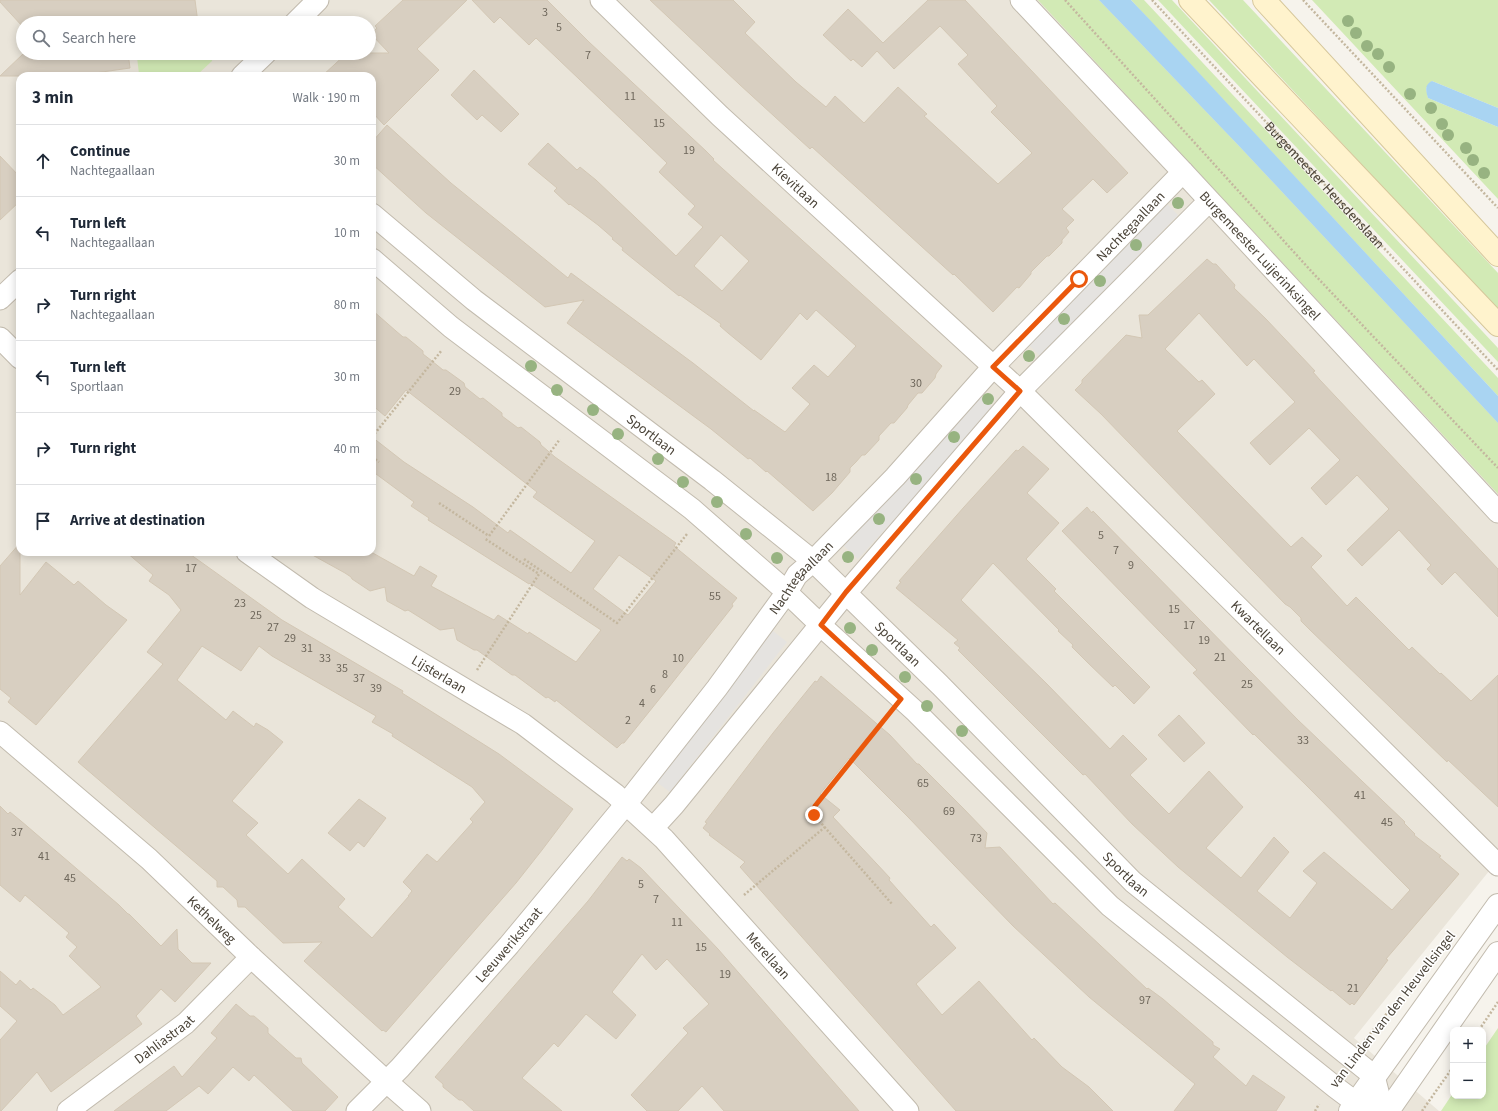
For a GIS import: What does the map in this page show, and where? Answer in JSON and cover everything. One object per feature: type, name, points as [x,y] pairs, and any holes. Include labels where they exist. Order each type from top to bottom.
[{"type":"main road","name":"Burgemeester Heusdenslaan","points":[[1190,0],[1498,325]]},
{"type":"main road","points":[[1264,0],[1498,254]]},
{"type":"street","points":[[303,16],[318,0]]},
{"type":"street","name":"Kievitlaan","points":[[601,0],[720,116],[993,367]]},
{"type":"street","name":"Burgemeester Luijerinksingel","points":[[1021,0],[1183,172],[1498,512]]},
{"type":"street","points":[[246,72],[259,60]]},
{"type":"street","name":"Nachtegaallaan","points":[[626,804],[717,688],[787,592],[796,575],[813,561],[895,477],[993,367],[1183,172]]},
{"type":"street","points":[[653,828],[674,805],[821,625],[846,592],[1020,391],[1209,201]]},
{"type":"street","name":"Sportlaan","points":[[376,217],[474,300],[712,480],[813,561],[951,697],[1133,882],[1374,1076]]},
{"type":"street","points":[[376,262],[450,327],[701,516],[787,592],[901,699],[1110,906],[1360,1108]]},
{"type":"street","points":[[0,299],[16,284]]},
{"type":"street","points":[[0,338],[16,354]]},
{"type":"street","points":[[993,367],[1020,391]]},
{"type":"street","name":"Kwartellaan","points":[[1020,391],[1498,865]]},
{"type":"street","name":"Lijsterlaan","points":[[253,556],[312,598],[523,724],[626,804]]},
{"type":"street","name":"Kethelweg","points":[[0,732],[149,859],[251,957],[386,1082],[420,1111]]},
{"type":"street","name":"Merellaan","points":[[626,804],[653,828],[908,1111]]},
{"type":"street","name":"Leeuwerikstraat","points":[[357,1111],[386,1082],[509,945],[626,804]]},
{"type":"street","name":"van Linden van den Heuvellsingel","points":[[1360,1108],[1374,1076],[1498,905]]},
{"type":"street","points":[[1388,1111],[1498,953]]},
{"type":"street","name":"Dahliastraat","points":[[68,1111],[186,1023],[251,957]]},
{"type":"street","points":[[1374,1076],[1383,1111]]},
{"type":"path","name":"Burgemeester Luijerinksingel","points":[[1065,0],[1312,272],[1498,468]]},
{"type":"path","name":"Burgemeester Heusdenslaan","points":[[1152,0],[1498,370]]},
{"type":"path","points":[[1303,0],[1498,208]]},
{"type":"path","points":[[376,433],[444,348],[441,337],[450,327]]},
{"type":"path","points":[[439,503],[489,536],[574,420]]},
{"type":"path","points":[[524,559],[617,623],[701,516]]},
{"type":"path","points":[[464,689],[539,574],[484,538]]},
{"type":"path","points":[[892,904],[814,815],[815,806],[901,699]]},
{"type":"path","points":[[728,910],[825,827]]},
{"type":"path","name":"van Linden van den Heuvellsingel","points":[[1350,1058],[1404,992]]},
{"type":"path","points":[[1481,1027],[1498,1002]]},
{"type":"path","points":[[1422,1111],[1450,1071]]},
{"type":"path","name":"van Linden van den Heuvellsingel","points":[[1315,1111],[1332,1084]]},
{"type":"shaded area","points":[[0,0],[1105,0],[1498,418],[1498,860],[1354,1038],[1439,1111],[0,1111]]},
{"type":"shaded area","points":[[1166,203],[1178,215],[1040,356],[1028,344]]},
{"type":"shaded area","points":[[980,395],[995,409],[858,559],[843,545]]},
{"type":"shaded area","points":[[773,631],[787,642],[670,792],[655,781]]},
{"type":"green space","points":[[1038,0],[1099,0],[1240,147],[1498,423],[1498,494]]},
{"type":"green space","points":[[1131,0],[1144,0],[1498,378],[1498,396]]},
{"type":"green space","points":[[1158,0],[1172,0],[1498,348],[1498,362]]},
{"type":"green space","points":[[1209,0],[1243,0],[1498,273],[1498,311]]},
{"type":"green space","points":[[1312,0],[1498,0],[1498,108],[1432,81],[1426,88],[1428,98],[1498,127],[1498,199]]},
{"type":"green space","points":[[137,60],[212,60],[200,72],[139,72]]},
{"type":"green space","points":[[1498,1028],[1498,1111],[1441,1111],[1450,1098],[1450,1099],[1486,1099],[1486,1046]]},
{"type":"water","points":[[1099,0],[1131,0],[1151,21],[1498,396],[1498,423],[1240,147]]},
{"type":"water","points":[[1432,81],[1498,108],[1498,127],[1428,98],[1426,91],[1427,86]]},
{"type":"building","points":[[0,0],[195,0],[197,16],[16,16],[16,19],[0,2]]},
{"type":"building","points":[[403,0],[467,0],[417,49],[439,70],[384,125],[376,116],[376,72],[326,72],[339,60],[376,60],[376,53],[389,53],[376,39],[376,25]]},
{"type":"building","points":[[472,0],[547,0],[589,42],[706,151],[714,159],[713,160],[942,366],[935,378],[922,393],[918,393],[894,423],[891,423],[879,436],[879,440],[850,468],[850,472],[832,493],[813,511],[750,458],[748,459],[711,429],[567,323],[584,300],[545,307],[426,213],[376,168],[376,137],[387,125],[451,183],[568,278],[571,273],[693,363],[754,411],[785,432],[810,404],[792,388],[814,365],[828,377],[856,346],[816,310],[807,320],[800,313],[761,360],[720,326],[721,324],[680,295],[679,296],[622,250],[623,248],[598,225],[570,204],[569,205],[554,191],[557,188],[528,164],[548,143],[577,170],[580,167],[596,180],[676,256],[703,227],[688,214],[695,206],[659,172],[667,163],[536,38],[529,45],[500,17],[494,23]],"holes":[[[721,235],[749,261],[722,291],[694,266]]]},
{"type":"building","points":[[650,0],[733,0],[755,22],[745,33],[796,82],[826,107],[835,96],[864,123],[898,87],[927,114],[924,116],[998,184],[1032,153],[991,112],[997,106],[958,64],[968,55],[940,26],[894,69],[877,51],[862,67],[853,59],[851,61],[823,35],[848,9],[883,43],[928,0],[965,0],[1128,173],[1107,193],[1093,179],[1062,209],[1074,220],[1066,228],[1069,232],[1062,240],[1062,243],[1031,272],[1019,288],[1017,287],[993,312],[954,274],[953,275],[812,147],[810,149]]},
{"type":"building","points":[[17,60],[129,60],[130,68],[102,72],[16,72],[16,76],[0,76]]},
{"type":"building","points":[[474,70],[519,114],[501,132],[482,115],[477,120],[451,95]]},
{"type":"building","points":[[0,156],[16,173],[16,205],[0,220]]},
{"type":"building","points":[[1207,259],[1213,264],[1216,264],[1235,285],[1234,288],[1266,319],[1315,371],[1313,372],[1320,380],[1498,569],[1498,617],[1455,572],[1442,585],[1427,569],[1431,565],[1399,530],[1362,566],[1347,550],[1389,509],[1357,475],[1326,505],[1311,488],[1340,460],[1309,428],[1270,465],[1250,443],[1295,402],[1254,359],[1247,366],[1199,313],[1165,349],[1199,382],[1202,380],[1215,394],[1177,431],[1291,547],[1302,537],[1322,556],[1311,567],[1347,606],[1356,597],[1409,650],[1412,647],[1471,701],[1498,675],[1498,807],[1448,760],[1447,762],[1309,629],[1301,621],[1301,618],[1285,604],[1101,414],[1075,390],[1082,383],[1082,380],[1126,335],[1142,338],[1139,315],[1148,315]]},
{"type":"building","points":[[376,313],[403,337],[406,337],[423,351],[423,354],[443,370],[446,370],[464,383],[465,387],[480,399],[483,398],[502,413],[502,416],[518,428],[521,427],[540,442],[541,445],[555,457],[676,543],[674,546],[737,598],[732,604],[733,606],[624,743],[617,748],[556,700],[555,702],[548,697],[546,698],[477,650],[474,650],[457,640],[454,628],[440,630],[408,610],[405,611],[387,601],[385,587],[370,591],[345,573],[314,556],[376,556],[376,555],[414,576],[420,566],[437,576],[431,586],[494,620],[498,615],[528,634],[529,632],[576,662],[601,630],[530,583],[529,584],[428,520],[429,518],[411,506],[414,502],[376,474],[376,440],[404,462],[473,507],[508,533],[510,530],[571,573],[595,541],[533,497],[537,492],[406,390],[385,416],[376,408]],"holes":[[[619,555],[656,581],[628,615],[593,589]]]},
{"type":"building","points":[[1023,446],[1049,469],[1027,493],[1059,523],[1026,559],[1056,589],[1054,591],[1150,687],[1134,704],[1115,685],[1113,687],[1072,647],[1073,645],[1058,631],[1059,630],[993,563],[961,600],[1047,684],[1110,749],[1123,735],[1147,759],[1130,775],[1169,814],[1209,771],[1243,807],[1206,848],[1241,878],[1274,837],[1289,852],[1257,891],[1290,918],[1317,883],[1303,871],[1324,852],[1392,910],[1410,890],[1307,786],[1254,734],[1253,735],[1193,673],[1197,670],[1062,531],[1087,507],[1092,513],[1093,511],[1298,720],[1405,822],[1404,823],[1415,834],[1414,835],[1441,856],[1439,857],[1459,874],[1386,959],[1388,960],[1354,1005],[1352,1003],[1350,1005],[1287,957],[1178,867],[1132,824],[1085,774],[1083,775],[958,650],[960,648],[954,643],[958,640],[896,588],[901,582],[899,581],[964,507],[1016,450],[1018,451]]},
{"type":"building","points":[[16,548],[16,556],[20,556],[20,595],[46,562],[74,585],[78,581],[106,605],[127,620],[36,725],[8,702],[11,698],[0,689],[0,566]]},
{"type":"building","points":[[131,556],[193,556],[282,620],[403,691],[402,693],[499,754],[573,809],[516,883],[386,1032],[383,1030],[382,1031],[304,961],[322,942],[283,943],[245,907],[238,907],[237,900],[223,887],[217,887],[217,881],[78,762],[163,664],[147,652],[181,610],[169,595],[149,581],[153,575]],"holes":[[[202,646],[241,671],[259,646],[272,656],[376,716],[372,722],[393,734],[392,736],[472,787],[485,802],[470,819],[473,822],[437,862],[427,854],[403,882],[412,891],[372,938],[338,907],[345,899],[302,859],[288,874],[246,835],[258,823],[232,801],[283,742],[256,723],[254,727],[233,711],[226,720],[177,680]]]},
{"type":"building","points":[[821,676],[890,735],[917,764],[919,764],[987,833],[985,848],[1000,847],[1053,904],[1055,903],[1147,989],[1148,988],[1163,999],[1213,1042],[1213,1045],[1220,1049],[1213,1057],[1246,1086],[1253,1075],[1285,1097],[1276,1111],[1174,1111],[1195,1084],[1089,997],[1013,926],[849,758],[820,794],[840,810],[833,817],[890,878],[889,880],[931,927],[934,924],[956,948],[916,984],[942,1015],[979,981],[1032,1040],[1034,1038],[1062,1067],[1089,1087],[1113,1111],[956,1111],[740,867],[745,862],[709,835],[710,834],[703,828],[707,823],[705,822],[773,733],[815,681],[817,682]]},
{"type":"building","points":[[1179,715],[1205,743],[1184,762],[1158,735]]},
{"type":"building","points":[[359,799],[386,818],[364,847],[358,842],[350,851],[328,833]]},
{"type":"building","points":[[0,806],[8,814],[10,812],[21,821],[119,905],[161,946],[177,929],[178,949],[192,963],[211,963],[175,1002],[161,989],[136,1016],[142,1024],[51,1092],[37,1072],[1,1111],[0,1040],[17,1021],[0,1006],[0,971],[16,985],[20,980],[31,990],[33,988],[55,1005],[63,1015],[101,987],[69,956],[77,947],[66,937],[69,933],[25,895],[20,902],[0,885]]},
{"type":"building","points":[[622,857],[627,861],[629,859],[641,868],[718,949],[859,1111],[724,1111],[702,1086],[678,1111],[647,1111],[631,1095],[688,1033],[683,1028],[709,1004],[667,959],[656,970],[642,954],[612,992],[636,1015],[616,1039],[586,1014],[558,1047],[554,1043],[522,1078],[562,1111],[474,1111],[462,1100],[459,1100],[443,1087],[443,1084],[435,1077],[588,901]]},
{"type":"building","points":[[236,1004],[268,1028],[268,1033],[296,1058],[301,1058],[302,1063],[338,1097],[325,1111],[293,1111],[254,1075],[249,1081],[233,1067],[208,1094],[199,1086],[166,1111],[114,1111],[174,1066],[182,1077],[217,1038],[211,1033]]},
{"type":"route","points":[[814,815],[815,806],[901,699],[821,625],[846,592],[1020,391],[993,367],[1079,279]]}]
